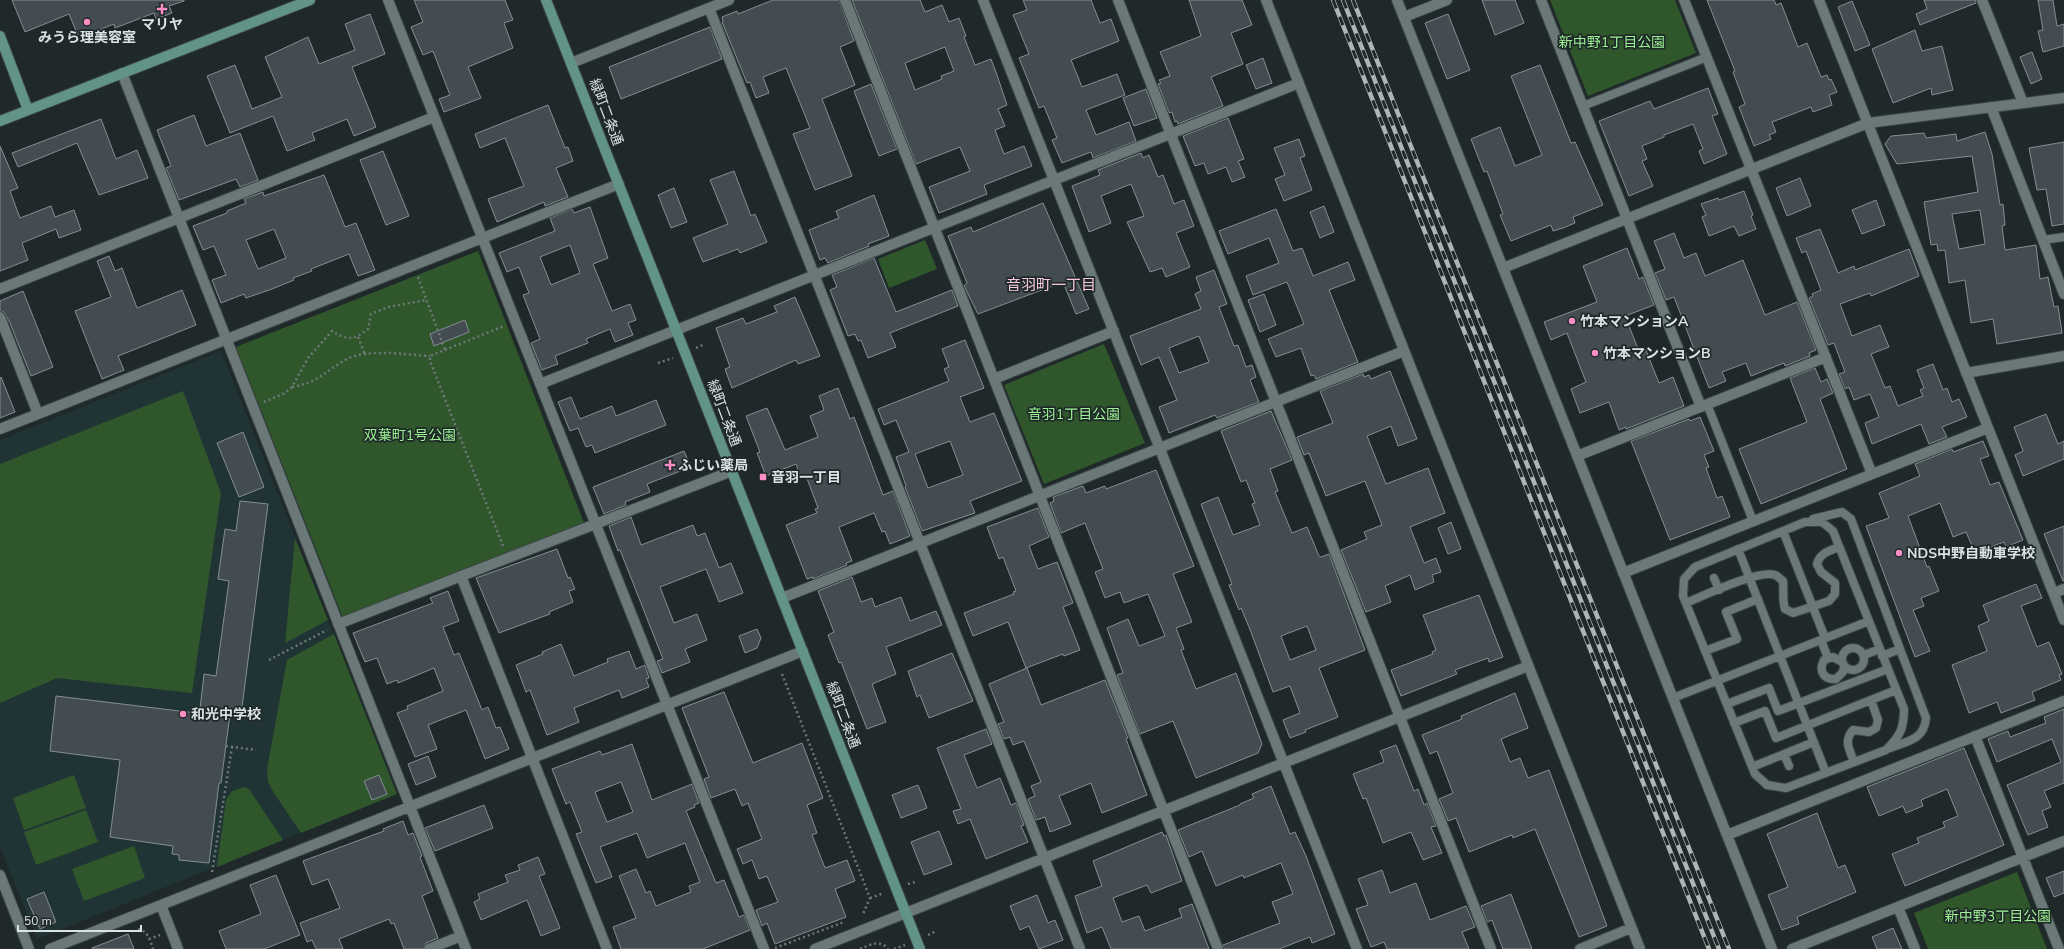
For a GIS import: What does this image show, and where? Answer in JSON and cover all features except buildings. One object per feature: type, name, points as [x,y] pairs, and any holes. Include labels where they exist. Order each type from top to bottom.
[{"type":"street","points":[[0,122],[310,0]]},
{"type":"street","points":[[388,0],[764,949]]},
{"type":"street","name":"緑町二条通","points":[[546,0],[920,949]]},
{"type":"street","points":[[571,63],[729,0]]},
{"type":"street","points":[[845,0],[1218,949]]},
{"type":"street","points":[[984,0],[1357,949]]},
{"type":"street","points":[[1118,0],[1492,949]]},
{"type":"street","points":[[1266,0],[1640,949]]},
{"type":"street","points":[[1397,0],[1772,949]]},
{"type":"street","points":[[1404,17],[1447,0]]},
{"type":"street","points":[[1541,0],[1627,218],[1704,406]]},
{"type":"street","points":[[1684,0],[1872,474]]},
{"type":"street","points":[[1819,0],[2064,620]]},
{"type":"street","points":[[1982,0],[2023,103]]},
{"type":"street","points":[[709,8],[1080,949]]},
{"type":"street","points":[[0,36],[28,110]]},
{"type":"street","points":[[122,73],[466,949]]},
{"type":"street","points":[[540,384],[1299,83]]},
{"type":"street","points":[[1502,268],[1868,123],[2064,98]]},
{"type":"street","points":[[1991,107],[2064,294]]},
{"type":"street","points":[[0,289],[434,117]]},
{"type":"street","points":[[0,428],[619,184]]},
{"type":"street","points":[[0,317],[38,414]]},
{"type":"street","points":[[994,379],[1114,331]]},
{"type":"street","points":[[782,598],[1404,351]]},
{"type":"street","points":[[1966,373],[2064,356]]},
{"type":"street","points":[[1577,456],[1826,357]]},
{"type":"street","points":[[1623,573],[1988,428]]},
{"type":"street","points":[[338,624],[732,471]]},
{"type":"street","points":[[461,576],[607,949]]},
{"type":"street","points":[[2054,593],[2064,589]]},
{"type":"street","points":[[50,949],[803,651]]},
{"type":"street","points":[[815,949],[1528,666]]},
{"type":"street","points":[[1727,836],[2064,701]]},
{"type":"street","points":[[1975,736],[2059,949]]},
{"type":"street","points":[[1792,949],[2064,841]]},
{"type":"street","points":[[0,875],[29,949]]},
{"type":"street","points":[[161,905],[178,949]]},
{"type":"street","points":[[1898,907],[1915,949]]},
{"type":"street","points":[[1580,949],[1631,928]]},
{"type":"street","points":[[429,949],[461,936]]},
{"type":"lane","points":[[1583,106],[1707,57]]},
{"type":"lane","points":[[2043,240],[2064,237]]},
{"type":"lane","points":[[1704,406],[1753,521]]},
{"type":"lane","points":[[1835,512],[1842,512],[1850,519],[1926,718],[1925,728],[1920,736],[1786,788],[1767,785],[1755,774],[1683,596],[1684,579],[1695,567],[1805,522],[1835,512]]},
{"type":"lane","points":[[1805,522],[1822,522],[1833,531],[1904,709],[1904,725],[1895,740],[1886,750]]},
{"type":"lane","points":[[1783,531],[1813,608],[1828,658]]},
{"type":"lane","points":[[1686,603],[1750,578],[1770,574],[1775,575],[1783,581],[1784,589],[1782,599],[1785,609],[1793,613],[1813,608],[1829,601],[1835,594],[1835,583],[1821,572],[1817,564],[1819,557],[1826,552],[1840,547]]},
{"type":"lane","points":[[1738,549],[1826,773]]},
{"type":"lane","points":[[1714,578],[1719,590]]},
{"type":"lane","points":[[1705,651],[1737,639],[1726,612],[1758,599]]},
{"type":"lane","points":[[1673,698],[1869,621]]},
{"type":"lane","points":[[1843,664],[1843,672],[1836,679],[1826,678],[1821,670],[1824,660],[1833,657],[1843,664],[1853,671],[1858,670],[1864,662],[1864,655],[1858,649],[1848,649],[1844,652],[1843,664]]},
{"type":"lane","points":[[1864,655],[1900,649]]},
{"type":"lane","points":[[1727,704],[1769,688],[1778,711],[1888,669]]},
{"type":"lane","points":[[1734,723],[1765,711],[1776,738],[1896,690]]},
{"type":"lane","points":[[1854,762],[1847,742],[1848,735],[1853,730],[1869,732],[1876,728],[1878,720],[1871,700]]},
{"type":"lane","points":[[1752,767],[1814,742]]},
{"type":"lane","points":[[1784,754],[1789,766]]},
{"type":"path","points":[[414,265],[445,350]]},
{"type":"path","points":[[253,407],[285,393],[292,387],[308,358],[332,331],[342,337],[358,337],[368,329],[371,314],[388,307],[426,300]]},
{"type":"path","points":[[292,387],[316,380],[348,359],[382,353],[430,356],[516,322]]},
{"type":"path","points":[[358,337],[365,355]]},
{"type":"path","points":[[430,356],[430,362],[508,558]]},
{"type":"path","points":[[269,660],[338,624]]},
{"type":"path","points":[[779,668],[870,898],[864,914],[857,916]]},
{"type":"path","points":[[226,746],[256,750]]},
{"type":"path","points":[[212,872],[232,747]]},
{"type":"path","points":[[772,949],[850,919]]},
{"type":"path","points":[[860,949],[877,943],[886,946],[888,949]]},
{"type":"shaded area","name":"和光中学校","points":[[221,351],[397,794],[37,939],[0,847],[0,440]]},
{"type":"green space","name":"新中野1丁目公園","points":[[1550,0],[1675,0],[1696,53],[1588,96]]},
{"type":"green space","points":[[925,240],[937,269],[889,288],[878,259]]},
{"type":"green space","name":"双葉町1号公園","points":[[478,251],[584,523],[343,618],[236,347]]},
{"type":"green space","name":"音羽1丁目公園","points":[[1104,344],[1145,443],[1044,484],[1004,385]]},
{"type":"green space","points":[[183,391],[221,493],[192,693],[57,678],[0,703],[0,464]]},
{"type":"green space","points":[[295,538],[328,620],[285,643]]},
{"type":"green space","points":[[334,634],[397,794],[301,833],[268,782],[267,769],[287,660]]},
{"type":"green space","points":[[74,775],[86,808],[24,830],[13,798]]},
{"type":"green space","points":[[244,787],[249,789],[283,840],[217,867],[226,800],[232,791]]},
{"type":"green space","points":[[86,810],[98,842],[36,865],[24,832]]},
{"type":"green space","points":[[134,846],[145,878],[84,901],[72,869]]},
{"type":"green space","name":"新中野3丁目公園","points":[[2017,872],[2047,949],[1928,949],[1914,913]]},
{"type":"railway","points":[[1333,0],[1709,949]]},
{"type":"railway","points":[[1343,0],[1719,949]]},
{"type":"railway","points":[[1353,0],[1729,949]]},
{"type":"place","name":"マリヤ","points":[[162,9]]},
{"type":"place","name":"みうら理美容室","points":[[87,22]]},
{"type":"place","name":"竹本マンションA","points":[[1572,321]]},
{"type":"place","name":"竹本マンションB","points":[[1595,353]]},
{"type":"place","name":"ふじい薬局","points":[[670,465]]},
{"type":"place","name":"音羽一丁目","points":[[763,477]]},
{"type":"place","name":"NDS中野自動車学校","points":[[1899,553]]},
{"type":"place","name":"和光中学校","points":[[183,714]]},
{"type":"district","name":"音羽町一丁目","points":[[1051,285]]}]
